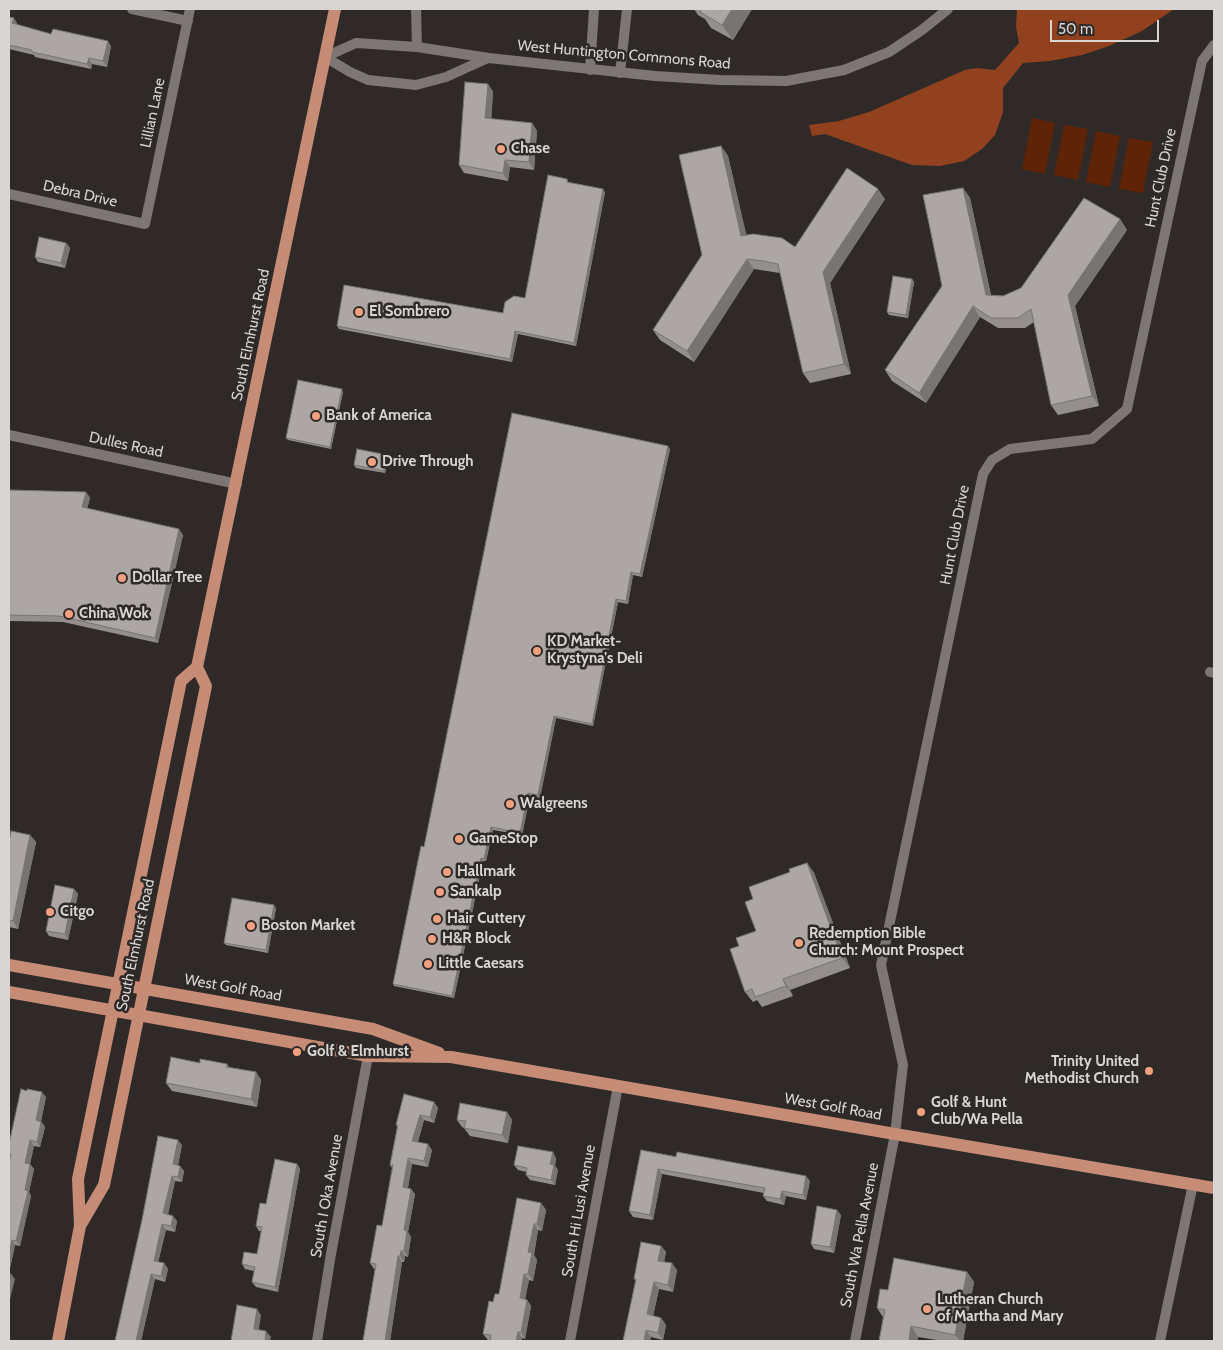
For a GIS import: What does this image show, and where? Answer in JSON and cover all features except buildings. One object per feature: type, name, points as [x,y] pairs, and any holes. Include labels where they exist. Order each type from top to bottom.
[{"type":"main road","name":"South Elmhurst Road","points":[[80,1226],[104,1185],[206,686],[197,667],[237,484],[335,9]]},
{"type":"main road","name":"South Elmhurst Road","points":[[58,1341],[80,1226],[78,1179],[180,681],[197,667]]},
{"type":"main road","name":"West Golf Road","points":[[9,965],[373,1029],[448,1056],[1214,1188]]},
{"type":"main road","name":"West Golf Road","points":[[9,992],[368,1056],[448,1056]]},
{"type":"street","points":[[132,9],[188,21]]},
{"type":"street","name":"Lillian Lane","points":[[145,224],[190,9]]},
{"type":"street","points":[[416,9],[417,47]]},
{"type":"street","points":[[590,70],[594,9]]},
{"type":"street","points":[[620,73],[627,9]]},
{"type":"street","name":"West Huntington Commons Road","points":[[325,57],[356,43],[417,47],[489,58],[620,73],[720,80],[786,81],[844,70],[895,50],[948,9]]},
{"type":"street","name":"Hunt Club Drive","points":[[894,1134],[903,1065],[881,965],[983,474],[992,460],[1010,449],[1092,439],[1127,409],[1202,61],[1214,45]]},
{"type":"street","points":[[325,57],[368,80],[416,85],[446,77],[489,58]]},
{"type":"street","name":"Debra Drive","points":[[9,194],[145,224]]},
{"type":"street","name":"Dulles Road","points":[[9,435],[237,484]]},
{"type":"street","name":"South I Oka Avenue","points":[[317,1341],[331,1254],[368,1056]]},
{"type":"street","name":"South Hi Lusi Avenue","points":[[570,1341],[618,1086]]},
{"type":"street","name":"South Wa Pella Avenue","points":[[855,1341],[894,1134]]},
{"type":"street","points":[[1160,1341],[1193,1184]]},
{"type":"shaded area","points":[[1017,9],[1174,9],[1142,31],[1109,46],[1082,55],[1050,61],[1023,63],[1003,88],[1003,112],[995,135],[982,149],[964,161],[940,166],[912,165],[825,134],[812,136],[809,125],[839,121],[869,112],[965,70],[977,68],[995,70],[1019,43],[1016,27]]},
{"type":"shaded area","points":[[1032,118],[1055,123],[1045,174],[1022,169]]},
{"type":"shaded area","points":[[1064,125],[1088,129],[1078,180],[1054,175]]},
{"type":"shaded area","points":[[1096,131],[1120,136],[1110,187],[1086,182]]},
{"type":"shaded area","points":[[1129,138],[1153,142],[1143,193],[1119,189]]},
{"type":"place","name":"Chase","points":[[501,149]]},
{"type":"place","name":"El Sombrero","points":[[359,312]]},
{"type":"place","name":"Bank of America","points":[[316,416]]},
{"type":"place","name":"Drive Through","points":[[372,462]]},
{"type":"place","name":"Dollar Tree","points":[[122,578]]},
{"type":"place","name":"China Wok","points":[[69,614]]},
{"type":"place","name":"KD Market- Krystyna's Deli","points":[[537,651]]},
{"type":"place","name":"Walgreens","points":[[510,804]]},
{"type":"place","name":"GameStop","points":[[459,839]]},
{"type":"place","name":"Hallmark","points":[[447,872]]},
{"type":"place","name":"Sankalp","points":[[440,892]]},
{"type":"place","name":"Citgo","points":[[50,912]]},
{"type":"place","name":"Hair Cuttery","points":[[437,919]]},
{"type":"place","name":"Boston Market","points":[[251,926]]},
{"type":"place","name":"H&R Block","points":[[432,939]]},
{"type":"place","name":"Redemption Bible Church: Mount Prospect","points":[[799,943]]},
{"type":"place","name":"Little Caesars","points":[[428,964]]},
{"type":"place","name":"Golf & Elmhurst","points":[[297,1052]]},
{"type":"place","name":"Trinity United Methodist Church","points":[[1149,1071]]},
{"type":"place","name":"Golf & Hunt Club/Wa Pella","points":[[921,1112]]},
{"type":"place","name":"Lutheran Church of Martha and Mary","points":[[927,1309]]}]
